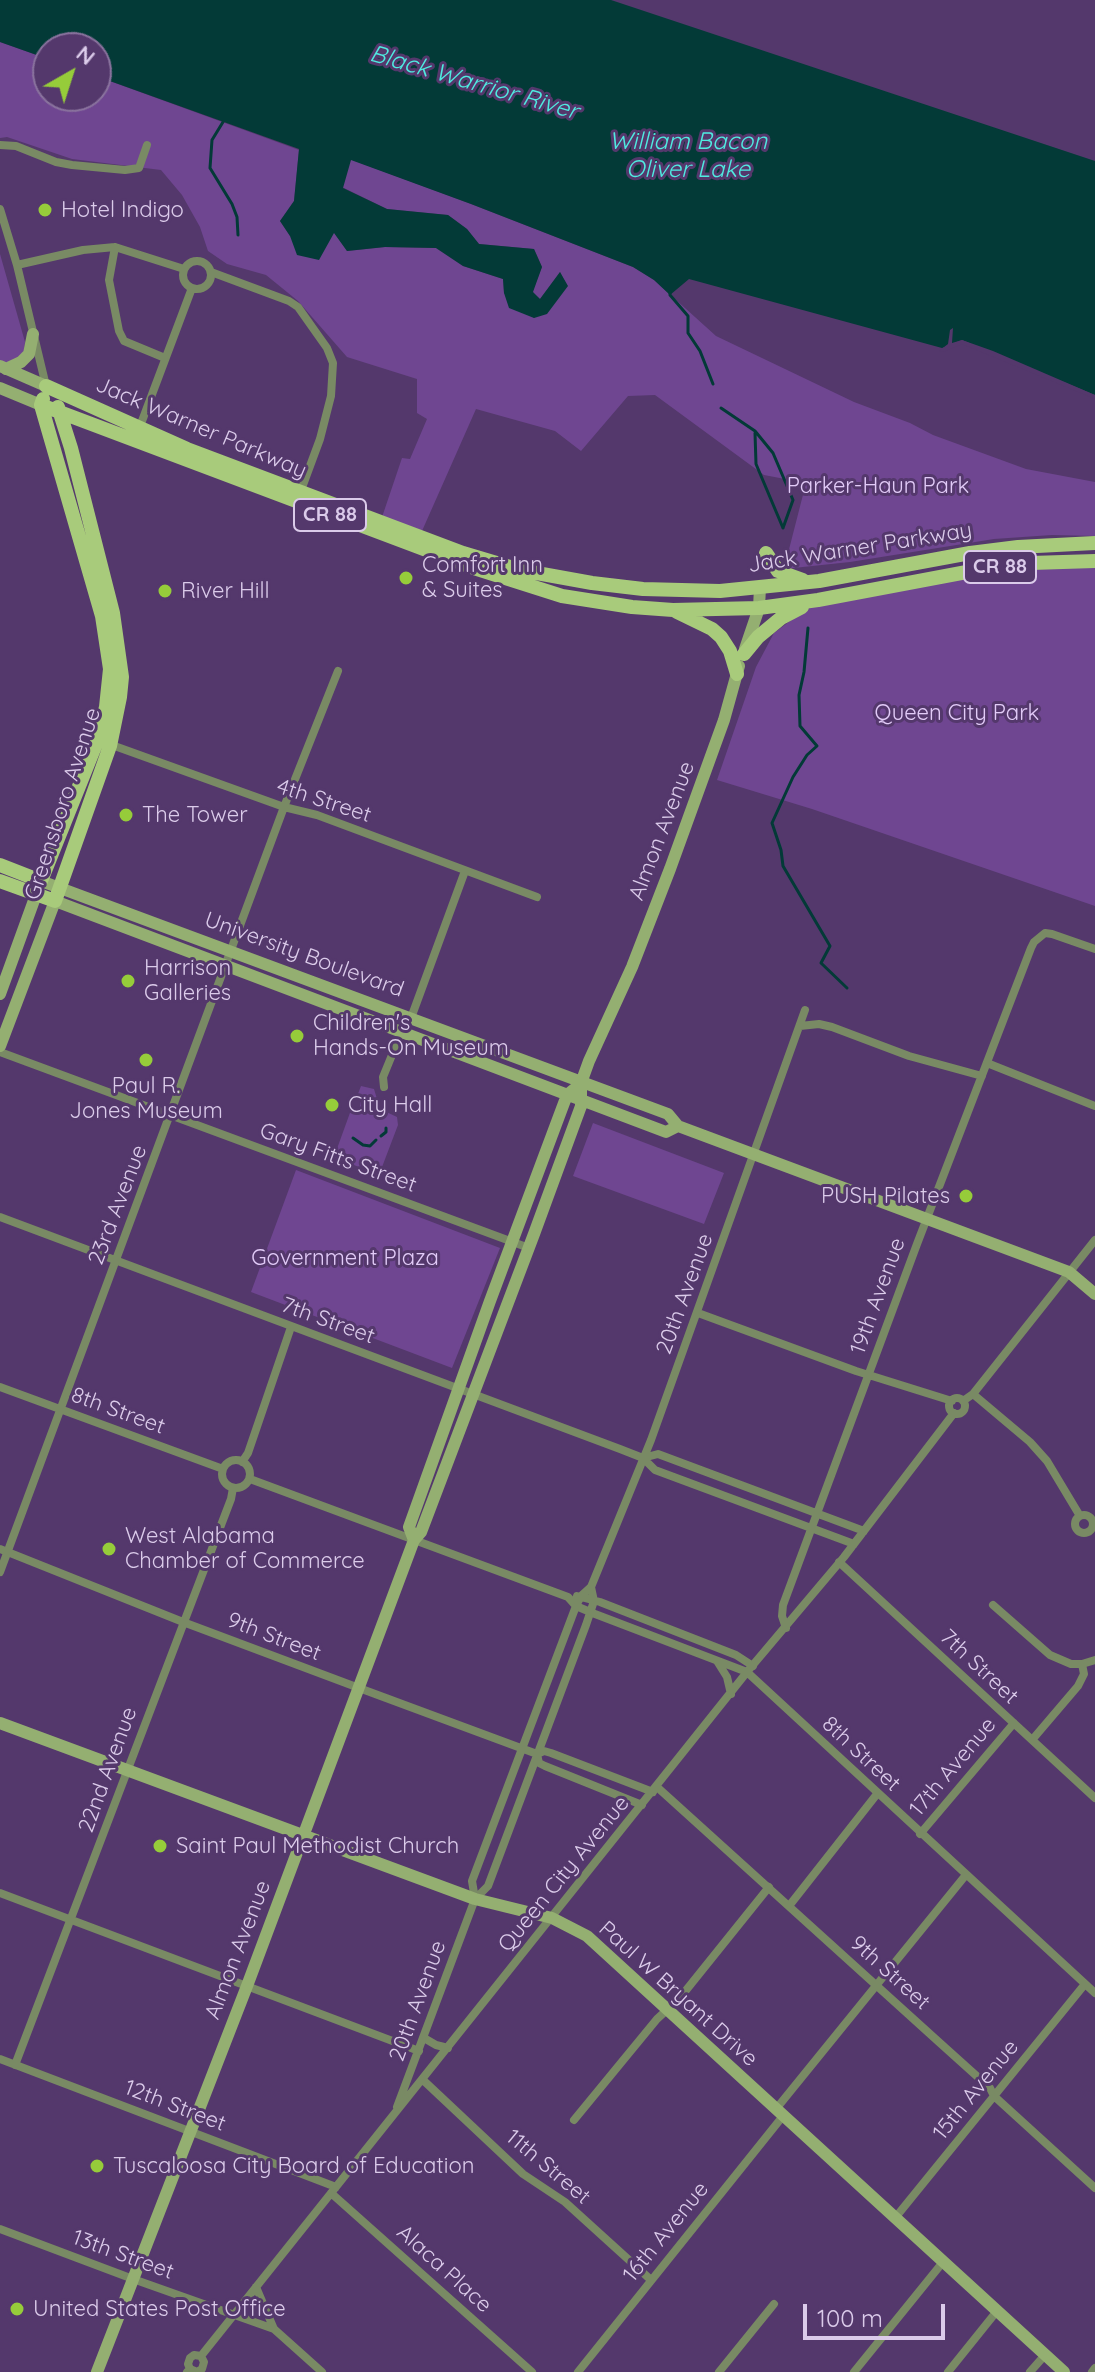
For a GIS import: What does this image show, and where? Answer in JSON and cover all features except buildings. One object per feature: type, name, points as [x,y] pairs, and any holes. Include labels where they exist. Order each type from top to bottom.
[{"type":"main road","points":[[3,368],[21,362],[29,354],[33,334]]},
{"type":"main road","name":"Jack Warner Parkway","points":[[3,368],[139,429],[463,553],[520,570],[592,583],[643,589],[720,591],[811,582],[1006,548],[1095,543]]},
{"type":"main road","name":"Greensboro Avenue","points":[[0,994],[38,888],[104,742],[110,669],[98,603],[41,405],[46,386]]},
{"type":"main road","name":"Greensboro Avenue","points":[[0,1049],[57,894],[120,697],[122,677],[101,562],[62,413],[46,386]]},
{"type":"main road","name":"Jack Warner Parkway","points":[[0,388],[366,529],[562,596],[673,610],[759,608],[972,571],[1031,563],[1095,561]]},
{"type":"main road","points":[[71,448],[73,439],[83,427],[100,427]]},
{"type":"main road","points":[[766,553],[778,571],[811,582]]},
{"type":"main road","name":"Almon Avenue","points":[[97,2372],[247,1986],[414,1540],[421,1532],[529,1248],[582,1101],[581,1083],[589,1061],[632,967],[670,869],[724,720],[759,608],[760,587]]},
{"type":"main road","points":[[744,654],[758,637],[781,618],[818,600]]},
{"type":"main road","points":[[673,610],[712,629],[721,637],[730,651],[737,674]]},
{"type":"main road","name":"University Boulevard","points":[[0,865],[38,888]]},
{"type":"main road","name":"University Boulevard","points":[[0,881],[38,888],[232,951],[668,1114],[678,1126],[1069,1272],[1095,1294]]},
{"type":"main road","name":"University Boulevard","points":[[57,894],[226,967],[582,1101],[666,1132],[678,1126]]},
{"type":"main road","name":"Almon Avenue","points":[[414,1540],[409,1527],[512,1242],[567,1095],[581,1083]]},
{"type":"main road","name":"Paul W Bryant Drive","points":[[0,1723],[475,1899],[552,1918],[587,1936],[1064,2372]]},
{"type":"street","points":[[0,145],[16,146],[56,162],[125,170],[139,168],[147,145]]},
{"type":"street","name":"Greensboro Avenue","points":[[0,209],[46,386]]},
{"type":"street","points":[[115,247],[109,280],[119,331],[124,341],[165,358]]},
{"type":"street","points":[[17,265],[83,250],[115,247],[184,269]]},
{"type":"street","points":[[199,261],[207,265],[211,272],[206,286],[201,288],[192,288],[183,278],[184,269],[190,262],[199,261]]},
{"type":"street","points":[[211,272],[289,301],[298,307],[327,348],[333,363],[331,396],[320,439],[300,493]]},
{"type":"street","points":[[139,429],[192,288]]},
{"type":"street","name":"23rd Avenue","points":[[0,1572],[4,1550],[338,671]]},
{"type":"street","name":"4th Street","points":[[104,742],[284,807],[317,815],[537,897]]},
{"type":"street","points":[[384,1087],[383,1077],[401,1033],[411,1018],[465,871]]},
{"type":"street","name":"19th Avenue","points":[[786,1628],[782,1616],[783,1605],[1031,948],[1045,933],[1095,949]]},
{"type":"street","name":"20th Avenue","points":[[475,1899],[472,1883],[522,1747],[576,1606],[591,1587],[643,1458],[698,1313],[805,1010]]},
{"type":"street","points":[[800,1026],[819,1024],[832,1027],[909,1056],[982,1076]]},
{"type":"street","name":"Gary Fitts Street","points":[[0,1049],[171,1116],[529,1248]]},
{"type":"street","points":[[987,1063],[1095,1106]]},
{"type":"street","name":"7th Street","points":[[0,1217],[643,1458],[655,1470],[854,1544]]},
{"type":"street","name":"Queen City Avenue","points":[[201,2356],[750,1669],[854,1544],[954,1413],[964,1411],[963,1401],[973,1394],[1095,1240]]},
{"type":"street","points":[[698,1313],[869,1375],[952,1401],[963,1401]]},
{"type":"street","points":[[242,1462],[291,1327]]},
{"type":"street","name":"8th Street","points":[[0,1387],[223,1469]]},
{"type":"street","points":[[973,1394],[1030,1442],[1047,1461],[1080,1516]]},
{"type":"street","points":[[952,1401],[950,1408],[954,1413]]},
{"type":"street","name":"7th Street","points":[[643,1458],[658,1454],[864,1531]]},
{"type":"street","points":[[230,1462],[242,1462],[249,1468],[250,1479],[245,1486],[233,1488],[224,1481],[223,1469],[230,1462]]},
{"type":"street","name":"8th Street","points":[[250,1479],[569,1598],[576,1606],[717,1660],[750,1669]]},
{"type":"street","name":"22nd Avenue","points":[[15,2065],[233,1488]]},
{"type":"street","name":"9th Street","points":[[4,1550],[183,1622],[537,1754],[544,1751],[551,1753],[655,1790],[769,1887],[1095,2188]]},
{"type":"street","name":"7th Street","points":[[839,1562],[1095,1798]]},
{"type":"street","points":[[591,1587],[594,1601]]},
{"type":"street","name":"8th Street","points":[[569,1598],[581,1596],[736,1655],[877,1794],[1095,1993]]},
{"type":"street","name":"20th Avenue","points":[[394,2115],[475,1899],[488,1886],[594,1601]]},
{"type":"street","points":[[993,1605],[1061,1661],[1082,1664],[1095,1660]]},
{"type":"street","points":[[717,1660],[727,1677],[731,1694]]},
{"type":"street","points":[[1032,1740],[1078,1686],[1084,1674],[1082,1664]]},
{"type":"street","name":"17th Avenue","points":[[920,1834],[1014,1723]]},
{"type":"street","name":"9th Street","points":[[537,1754],[539,1763],[545,1766],[642,1805]]},
{"type":"street","name":"17th Avenue","points":[[789,1906],[877,1794]]},
{"type":"street","name":"16th Avenue","points":[[578,2372],[876,1985],[965,1876]]},
{"type":"street","points":[[574,2120],[657,2019],[679,1999],[769,1887]]},
{"type":"street","points":[[0,1893],[419,2051]]},
{"type":"street","name":"15th Avenue","points":[[895,2218],[1085,1984]]},
{"type":"street","points":[[424,2038],[448,2048]]},
{"type":"street","name":"12th Street","points":[[0,2059],[334,2190]]},
{"type":"street","name":"11th Street","points":[[423,2080],[523,2174],[565,2202],[651,2280]]},
{"type":"street","name":"Alaca Place","points":[[334,2190],[532,2372]]},
{"type":"street","name":"13th Street","points":[[0,2229],[274,2329]]},
{"type":"street","points":[[854,2372],[943,2262]]},
{"type":"street","points":[[256,2287],[274,2329],[322,2372]]},
{"type":"street","points":[[719,2372],[774,2304]]},
{"type":"street","points":[[948,2372],[997,2311]]},
{"type":"street","points":[[1030,2372],[1045,2355]]},
{"type":"street","name":"Queen City Avenue","points":[[201,2356],[205,2363],[204,2371],[188,2370],[190,2358],[201,2356]]},
{"type":"green space","name":"Parker-Haun Park","points":[[0,42],[32,53],[32,112],[112,112],[112,82],[299,150],[294,201],[280,221],[290,236],[334,232],[347,251],[385,247],[436,248],[463,266],[503,279],[504,293],[534,318],[567,286],[560,272],[540,299],[532,292],[542,267],[534,249],[479,244],[467,229],[448,215],[387,209],[342,187],[350,159],[633,267],[654,280],[716,336],[854,402],[1026,469],[1095,482],[1095,536],[994,539],[850,562],[784,569],[806,483],[764,475],[655,395],[628,396],[581,451],[555,431],[476,409],[418,540],[379,526],[402,458],[410,459],[427,419],[417,413],[417,379],[347,357],[298,301],[266,275],[227,264],[208,251],[200,227],[182,195],[161,170],[72,159],[7,137],[0,138]]},
{"type":"green space","points":[[0,254],[25,342],[24,352],[11,363],[0,362]]},
{"type":"green space","name":"Queen City Park","points":[[1095,561],[1095,906],[812,809],[717,780],[756,667],[774,633],[818,600],[905,583]]},
{"type":"green space","points":[[361,1086],[374,1089],[380,1109],[397,1117],[398,1125],[379,1175],[334,1157],[351,1110],[359,1111],[361,1101],[356,1099]]},
{"type":"green space","points":[[593,1123],[724,1173],[704,1224],[573,1176]]},
{"type":"green space","name":"Government Plaza","points":[[296,1170],[500,1248],[452,1368],[251,1292]]},
{"type":"water","name":"William Bacon Oliver Lake","points":[[0,0],[611,0],[1095,161],[1095,395],[962,340],[942,348],[689,279],[670,295],[633,267],[351,160],[343,188],[387,209],[448,215],[467,229],[479,244],[534,249],[542,267],[533,292],[540,299],[560,272],[568,286],[547,314],[534,318],[509,308],[503,279],[463,266],[436,248],[385,247],[347,251],[334,233],[319,260],[297,255],[280,221],[294,201],[299,149],[112,82],[112,32],[32,32],[32,53],[0,42]]},
{"type":"pier","points":[[953,328],[952,343],[962,340],[993,351],[1095,395],[1095,399],[962,344],[939,351],[948,344]]},
{"type":"waterway","points":[[223,122],[212,140],[210,168],[232,204],[237,217],[238,235]]},
{"type":"waterway","points":[[670,292],[688,316],[688,333],[700,351],[713,384]]},
{"type":"waterway","points":[[721,408],[755,431],[773,453],[793,500],[783,528]]},
{"type":"waterway","points":[[755,433],[756,464],[783,528]]},
{"type":"waterway","points":[[808,628],[799,695],[800,726],[817,746],[793,777],[772,823],[783,866],[830,946],[821,963],[847,988]]},
{"type":"waterway","points":[[381,1136],[386,1128]]},
{"type":"waterway","points":[[353,1138],[370,1146],[376,1140]]},
{"type":"place","name":"Hotel Indigo","points":[[45,210]]},
{"type":"place","name":"Comfort Inn & Suites","points":[[406,578]]},
{"type":"place","name":"River Hill","points":[[165,591]]},
{"type":"place","name":"The Tower","points":[[126,815]]},
{"type":"place","name":"Harrison Galleries","points":[[128,981]]},
{"type":"place","name":"Children's Hands-On Museum","points":[[297,1036]]},
{"type":"place","name":"Paul R. Jones Museum","points":[[146,1060]]},
{"type":"place","name":"City Hall","points":[[332,1105]]},
{"type":"place","name":"PUSH Pilates","points":[[966,1196]]},
{"type":"place","name":"West Alabama Chamber of Commerce","points":[[109,1549]]},
{"type":"place","name":"Saint Paul Methodist Church","points":[[160,1846]]},
{"type":"place","name":"Tuscaloosa City Board of Education","points":[[97,2166]]},
{"type":"place","name":"United States Post Office","points":[[17,2309]]},
{"type":"water label","name":"Black Warrior River","points":[[474,83]]}]
